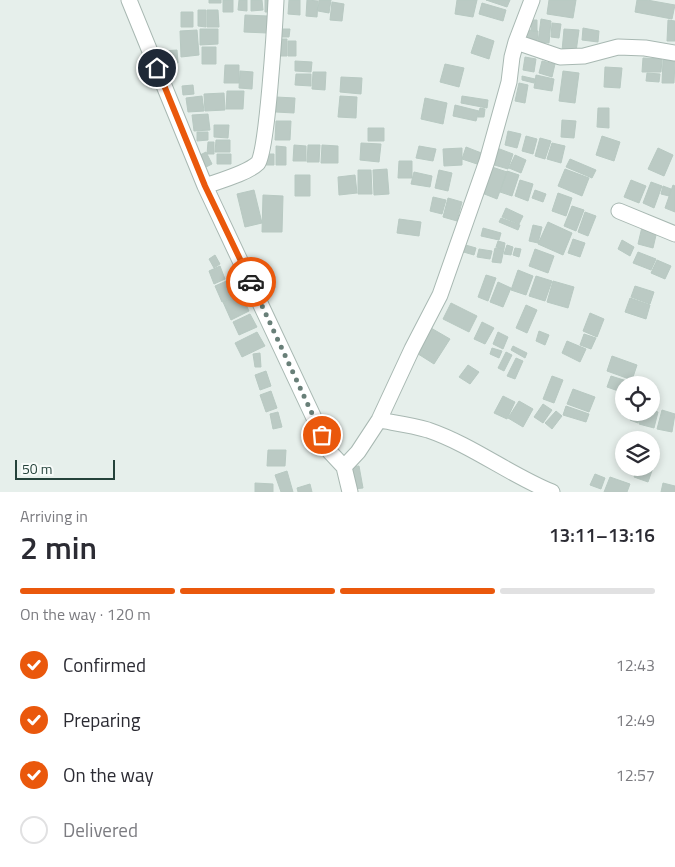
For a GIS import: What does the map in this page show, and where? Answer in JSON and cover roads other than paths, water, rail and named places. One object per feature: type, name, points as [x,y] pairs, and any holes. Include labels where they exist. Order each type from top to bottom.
[{"type":"street","points":[[129,0],[205,186],[330,452],[344,467],[350,492]]},
{"type":"street","points":[[205,186],[255,165],[261,158],[266,126],[276,0]]},
{"type":"street","points":[[344,467],[358,452],[379,420],[440,295],[487,161],[509,82],[512,56],[532,0]]},
{"type":"street","points":[[516,42],[560,56],[584,56],[613,47],[645,48],[675,53]]},
{"type":"street","points":[[619,211],[675,234]]},
{"type":"street","points":[[379,420],[428,430],[552,492]]}]
